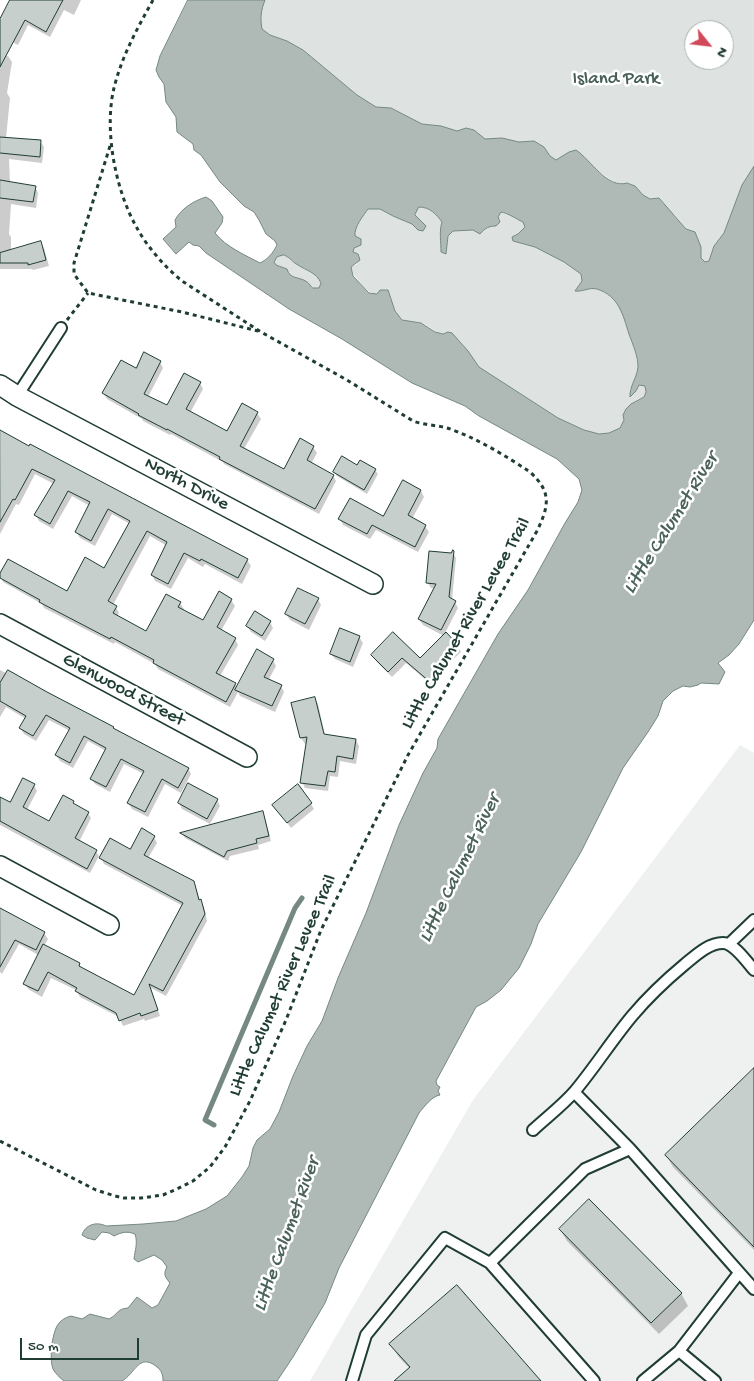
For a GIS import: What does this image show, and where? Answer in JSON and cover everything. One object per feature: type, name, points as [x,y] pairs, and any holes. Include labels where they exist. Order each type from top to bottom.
[{"type":"street","name":"North Drive","points":[[0,384],[17,396],[374,584]]},
{"type":"street","name":"Glenwood Street","points":[[0,624],[246,757]]},
{"type":"street","points":[[0,866],[109,925]]},
{"type":"lane","points":[[17,396],[61,328]]},
{"type":"lane","points":[[729,944],[754,920]]},
{"type":"lane","points":[[533,1130],[574,1092],[632,1016],[672,975],[702,951],[718,944],[729,944],[736,949],[754,970]]},
{"type":"lane","points":[[574,1092],[630,1149],[754,1289]]},
{"type":"lane","points":[[490,1263],[585,1169],[630,1149]]},
{"type":"lane","points":[[352,1381],[366,1335],[445,1238],[490,1263],[594,1381]]},
{"type":"lane","points":[[642,1381],[679,1351],[739,1273]]},
{"type":"lane","points":[[679,1351],[715,1381]]},
{"type":"path","name":"Little Calumet River Levee Trail","points":[[0,1141],[96,1190],[124,1198],[163,1195],[177,1190],[193,1181],[210,1167],[225,1147],[259,1081],[286,1020],[321,930],[408,755],[537,531],[545,512],[547,499],[543,486],[530,472],[519,465],[463,434],[447,428],[413,421],[347,380],[261,332],[182,281],[171,272],[144,240],[124,199],[109,131],[114,85],[125,54],[153,0]]},
{"type":"path","points":[[111,144],[74,263],[74,274],[88,293],[182,312],[261,332]]},
{"type":"path","points":[[61,328],[88,293]]},
{"type":"shaded area","points":[[740,745],[754,753],[754,1381],[310,1381],[473,1100]]},
{"type":"green space","name":"Island Park","points":[[265,0],[754,0],[754,166],[742,185],[724,233],[714,246],[709,261],[705,262],[701,259],[701,247],[674,214],[643,195],[635,186],[614,182],[569,152],[556,160],[550,156],[544,147],[534,141],[519,142],[502,138],[485,139],[474,130],[466,128],[457,131],[441,126],[422,124],[391,108],[376,107],[357,95],[303,50],[287,41],[270,35],[262,29],[262,11]]},
{"type":"green space","points":[[419,207],[429,210],[442,222],[440,233],[441,251],[446,254],[448,236],[453,231],[484,229],[496,226],[500,222],[498,217],[501,212],[523,222],[525,227],[512,237],[513,241],[535,247],[564,262],[581,274],[582,281],[576,290],[598,289],[613,297],[622,311],[635,351],[638,367],[635,380],[629,391],[636,391],[639,385],[645,385],[646,390],[643,396],[630,406],[620,428],[609,433],[599,434],[584,430],[558,418],[479,367],[460,341],[448,332],[437,332],[422,323],[406,321],[399,317],[394,310],[388,290],[371,293],[363,285],[352,272],[351,267],[357,264],[353,253],[354,248],[361,244],[361,239],[355,236],[357,225],[368,209],[380,209],[412,224],[418,230],[426,226],[415,215]]},
{"type":"green space","points":[[284,255],[317,276],[321,283],[319,288],[313,288],[298,278],[292,278],[280,266],[276,265],[274,262],[277,257]]},
{"type":"water","name":"Little Calumet River","points":[[188,0],[265,0],[261,14],[262,29],[270,35],[287,41],[303,50],[357,95],[376,107],[391,108],[422,124],[441,126],[457,131],[466,128],[474,130],[485,139],[502,138],[519,142],[534,141],[544,147],[550,156],[556,160],[576,150],[606,178],[620,184],[627,183],[635,186],[643,195],[650,199],[659,198],[686,229],[695,232],[701,247],[701,258],[705,262],[709,261],[714,246],[724,233],[742,185],[754,166],[754,620],[739,644],[718,663],[725,672],[719,684],[701,683],[690,687],[683,686],[673,691],[663,701],[658,716],[623,768],[581,852],[538,924],[531,944],[519,968],[501,990],[476,1007],[436,1081],[440,1087],[438,1091],[440,1095],[431,1100],[419,1113],[339,1268],[325,1303],[277,1381],[163,1381],[162,1373],[159,1369],[146,1362],[141,1363],[122,1381],[64,1381],[53,1369],[51,1358],[53,1337],[60,1322],[71,1316],[82,1319],[90,1314],[109,1319],[119,1311],[128,1308],[137,1297],[152,1308],[158,1305],[170,1283],[165,1275],[167,1267],[162,1260],[154,1255],[138,1262],[134,1259],[135,1234],[124,1232],[114,1236],[102,1232],[95,1240],[82,1235],[83,1232],[88,1226],[95,1224],[106,1226],[176,1221],[206,1209],[227,1196],[242,1177],[249,1166],[257,1140],[270,1129],[307,1046],[322,1021],[399,825],[437,748],[438,739],[498,634],[528,590],[578,502],[582,490],[579,479],[557,459],[479,416],[465,406],[412,383],[342,339],[289,309],[206,253],[199,246],[189,242],[176,254],[163,239],[176,227],[175,220],[184,209],[206,197],[212,201],[223,217],[222,223],[215,233],[230,247],[260,263],[274,251],[277,245],[266,234],[254,212],[244,206],[220,182],[201,155],[194,150],[193,144],[177,132],[176,117],[166,102],[164,84],[156,70],[160,56]],"holes":[[[419,207],[430,210],[442,222],[440,233],[441,252],[446,254],[448,236],[453,231],[473,230],[480,234],[485,229],[496,226],[500,222],[498,217],[501,212],[509,215],[523,222],[525,227],[512,237],[513,241],[535,247],[564,262],[581,274],[582,281],[575,291],[597,289],[615,301],[622,313],[637,359],[638,367],[630,397],[639,385],[645,386],[646,392],[644,397],[626,409],[620,428],[609,433],[599,434],[584,430],[558,418],[479,367],[452,333],[443,334],[435,332],[421,323],[402,320],[395,311],[388,290],[380,290],[377,294],[369,293],[353,276],[351,267],[360,260],[358,254],[353,252],[354,248],[361,245],[361,239],[355,236],[355,233],[359,222],[368,209],[380,209],[423,231],[426,226],[415,215]],[[284,255],[317,276],[321,283],[319,288],[312,288],[308,282],[290,275],[287,269],[276,265],[274,262],[277,257]]]},
{"type":"building","points":[[10,0],[63,0],[46,32],[25,20],[0,67],[0,19]]},
{"type":"building","points":[[0,137],[41,140],[40,157],[0,153]]},
{"type":"building","points":[[0,180],[36,186],[33,202],[0,198]]},
{"type":"building","points":[[41,241],[46,260],[28,265],[28,263],[0,263],[0,253]]},
{"type":"building","points":[[144,352],[161,361],[144,394],[167,405],[184,373],[201,382],[186,409],[227,431],[242,403],[258,412],[240,446],[284,469],[300,438],[314,446],[307,460],[334,475],[315,509],[138,415],[102,393],[121,360],[136,368]]},
{"type":"building","points":[[0,430],[248,559],[238,578],[201,559],[200,561],[184,553],[168,584],[151,575],[167,542],[147,531],[108,601],[117,606],[113,613],[146,631],[166,594],[181,602],[178,607],[203,620],[219,591],[232,599],[217,627],[236,638],[216,673],[236,683],[226,702],[153,663],[154,660],[111,637],[110,639],[39,602],[40,600],[0,578],[0,573],[8,559],[67,591],[85,557],[104,568],[130,521],[108,509],[91,541],[75,532],[90,502],[68,491],[50,524],[34,515],[55,480],[32,469],[0,522]]},
{"type":"building","points":[[342,456],[357,465],[360,460],[376,469],[364,490],[333,472]]},
{"type":"building","points":[[403,480],[421,490],[408,515],[426,525],[415,547],[372,525],[367,534],[338,519],[350,498],[383,516]]},
{"type":"building","points":[[453,550],[449,597],[456,601],[441,630],[418,619],[436,584],[426,583],[429,551],[451,553]]},
{"type":"building","points":[[298,588],[319,598],[305,624],[285,614]]},
{"type":"building","points":[[255,611],[271,621],[262,636],[246,626]]},
{"type":"building","points":[[340,628],[360,636],[350,662],[330,654]]},
{"type":"building","points":[[393,632],[420,658],[446,632],[458,645],[439,664],[441,666],[435,673],[437,674],[430,682],[402,658],[388,672],[371,655]]},
{"type":"building","points":[[257,649],[274,659],[264,677],[282,685],[272,706],[235,690]]},
{"type":"building","points":[[8,670],[189,768],[178,788],[162,779],[145,812],[127,803],[144,771],[121,759],[106,787],[90,779],[106,748],[84,736],[70,763],[55,755],[70,728],[46,715],[33,736],[19,728],[26,716],[0,701],[0,683]]},
{"type":"building","points":[[315,697],[324,734],[356,739],[353,759],[337,756],[335,772],[328,771],[325,786],[300,783],[307,737],[300,738],[291,703]]},
{"type":"building","points":[[23,778],[35,784],[23,807],[49,821],[63,795],[89,812],[75,838],[97,850],[87,869],[0,821],[0,797],[10,802]]},
{"type":"building","points":[[188,783],[218,799],[207,819],[178,803]]},
{"type":"building","points":[[298,784],[312,803],[287,823],[272,805]]},
{"type":"building","points":[[263,811],[269,836],[256,839],[257,843],[227,851],[224,857],[180,833]]},
{"type":"building","points":[[142,828],[155,836],[144,855],[194,881],[205,914],[163,991],[149,984],[158,1010],[141,1016],[140,1013],[119,1021],[116,1013],[75,991],[77,988],[48,972],[38,991],[23,984],[43,944],[80,963],[79,966],[134,995],[183,903],[99,858],[110,838],[130,849]]},
{"type":"building","points":[[0,908],[45,932],[36,950],[15,940],[0,967]]},
{"type":"building","points":[[754,1068],[754,1247],[665,1155]]},
{"type":"building","points":[[589,1199],[682,1293],[651,1323],[559,1229]]},
{"type":"building","points":[[457,1285],[541,1381],[394,1381],[410,1367],[389,1344]]},
{"type":"waterway","points":[[214,1125],[205,1120],[295,908],[302,898]]}]
